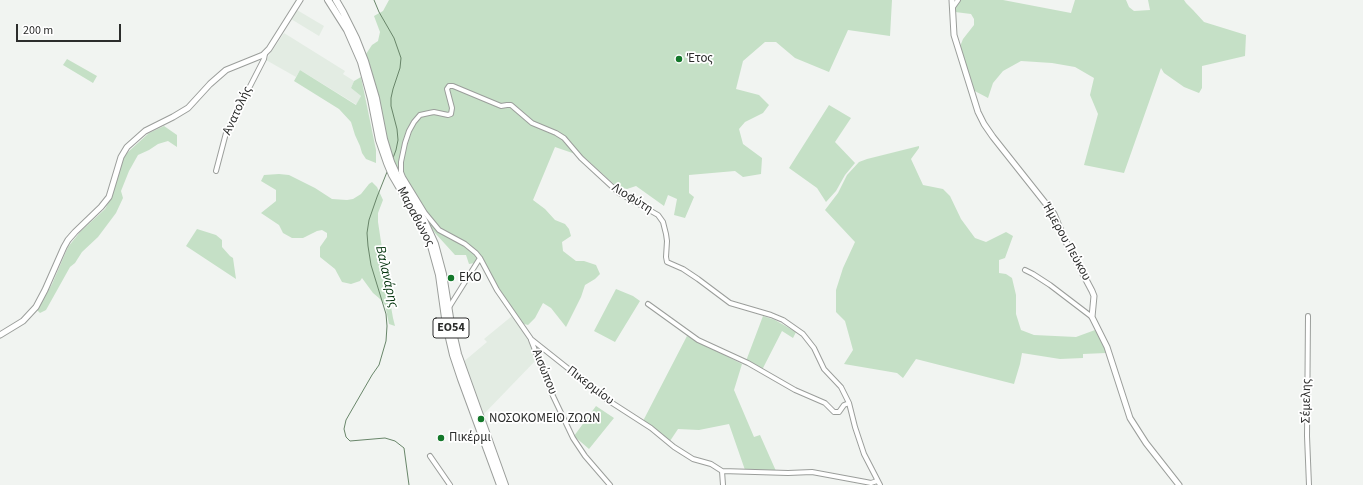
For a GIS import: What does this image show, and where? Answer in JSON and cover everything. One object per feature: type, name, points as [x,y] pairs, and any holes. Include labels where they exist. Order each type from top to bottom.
[{"type":"main road","name":"Μαραθώνος","points":[[328,0],[347,30],[361,62],[368,86],[377,130],[386,156],[426,233],[433,250],[439,275],[446,325],[453,355],[500,485]]},
{"type":"main road","name":"Μαραθώνος","points":[[336,0],[356,38],[365,61],[384,139],[386,156]]},
{"type":"main road","name":"Μαραθώνος","points":[[394,174],[424,220],[433,240],[441,264],[455,345],[505,485]]},
{"type":"street","points":[[0,335],[23,320],[36,307],[46,290],[62,250],[68,240],[109,197],[121,157],[130,143],[145,131],[188,108],[210,84],[226,70],[265,54],[300,0]]},
{"type":"street","name":"Ήμερου Πεύκου","points":[[952,0],[954,35],[978,112],[984,124],[1054,214],[1065,240],[1092,290],[1094,296],[1092,317]]},
{"type":"street","points":[[953,7],[958,0]]},
{"type":"street","name":"Ανατολής","points":[[216,171],[226,133],[264,59],[265,54]]},
{"type":"street","name":"Λιοφύτη","points":[[448,87],[452,86],[501,106],[507,104],[532,123],[564,138],[581,158],[619,193],[658,215],[666,234],[667,262],[698,279],[730,303],[783,320],[803,334],[814,348],[824,369],[841,387],[849,403]]},
{"type":"street","name":"Πικερμίου","points":[[448,87],[453,110],[451,114],[448,115],[434,112],[417,118],[409,131],[401,162],[401,172],[403,178],[425,213],[439,230],[471,248],[480,258],[497,290],[531,339],[587,382],[606,399],[651,428],[674,446],[693,459],[711,464],[722,471],[788,473],[812,472],[866,482],[877,481]]},
{"type":"street","points":[[448,309],[480,258]]},
{"type":"street","points":[[1025,270],[1042,280],[1092,317],[1107,347],[1130,418],[1146,443],[1179,485]]},
{"type":"street","points":[[648,304],[698,340],[748,363],[795,390],[825,404],[834,412],[840,412],[844,405],[849,403],[864,454],[880,485]]},
{"type":"street","name":"Σέμελης","points":[[1308,316],[1307,440],[1309,485]]},
{"type":"street","name":"Αισώπου","points":[[531,339],[553,396],[573,438],[585,456],[610,485]]},
{"type":"street","points":[[430,456],[450,485]]},
{"type":"street","points":[[722,471],[723,485]]},
{"type":"shaded area","points":[[297,10],[324,26],[319,36],[291,19]]},
{"type":"shaded area","points":[[284,33],[345,71],[343,74],[354,81],[351,88],[361,96],[357,105],[300,70],[296,77],[266,60]]},
{"type":"shaded area","points":[[512,316],[529,340],[537,359],[481,417],[462,363],[487,342],[484,339]]},
{"type":"green space","points":[[389,0],[892,0],[890,36],[848,30],[829,72],[795,58],[776,42],[765,42],[743,61],[736,89],[759,95],[769,105],[763,113],[745,122],[739,129],[743,144],[762,158],[761,174],[743,177],[735,171],[689,175],[689,193],[694,197],[685,218],[674,215],[677,199],[668,195],[664,206],[636,186],[627,189],[616,186],[584,157],[555,147],[533,200],[545,209],[555,220],[565,224],[569,229],[571,236],[562,242],[563,251],[576,261],[584,261],[596,265],[600,274],[585,285],[581,297],[566,327],[551,308],[543,303],[535,318],[528,325],[524,324],[505,299],[481,257],[475,263],[469,264],[466,255],[455,255],[435,233],[421,213],[397,169],[386,137],[379,96],[366,54],[372,45],[378,41],[380,32],[374,16],[383,11]]},
{"type":"green space","points":[[960,0],[1003,0],[1071,13],[1075,0],[1126,0],[1129,7],[1134,11],[1150,10],[1148,0],[1184,0],[1204,22],[1246,35],[1245,56],[1202,66],[1202,88],[1199,93],[1184,87],[1164,73],[1161,68],[1124,173],[1084,165],[1098,114],[1090,95],[1094,78],[1075,67],[1052,63],[1021,61],[1003,71],[993,83],[988,98],[971,89],[959,49],[963,39],[974,25],[974,19],[971,14],[955,12],[955,7]]},
{"type":"green space","points":[[67,59],[97,76],[93,83],[63,65]]},
{"type":"green space","points":[[300,70],[356,105],[361,96],[351,88],[354,81],[361,77],[376,150],[376,163],[366,159],[362,153],[351,122],[339,109],[294,81]]},
{"type":"green space","points":[[829,105],[851,118],[835,142],[855,163],[845,175],[836,191],[826,202],[817,188],[789,168]]},
{"type":"green space","points":[[164,126],[177,135],[177,147],[168,141],[158,144],[138,155],[129,171],[121,191],[123,198],[116,213],[98,237],[82,252],[75,263],[70,267],[46,310],[40,313],[37,310],[52,284],[68,247],[80,232],[105,209],[111,198],[123,158],[149,133]]},
{"type":"green space","points":[[919,146],[911,159],[923,185],[943,189],[950,196],[961,219],[975,238],[986,242],[1006,232],[1013,236],[1005,258],[999,260],[999,273],[1006,274],[1012,278],[1016,295],[1016,314],[1021,330],[1034,335],[1076,337],[1095,330],[1106,353],[1083,354],[1083,358],[1060,359],[1022,353],[1014,384],[916,359],[903,378],[897,373],[844,364],[853,350],[845,321],[836,312],[836,290],[843,268],[855,242],[825,210],[838,193],[847,175],[859,162]]},
{"type":"green space","points":[[264,175],[289,175],[315,188],[332,199],[353,199],[361,194],[372,182],[377,187],[383,200],[378,213],[378,222],[395,326],[389,324],[385,305],[373,293],[362,278],[360,281],[351,284],[342,282],[335,269],[320,257],[320,247],[327,237],[327,233],[322,230],[303,238],[292,238],[283,233],[279,225],[261,213],[276,201],[276,190],[261,181]]},
{"type":"green space","points":[[197,229],[216,235],[222,240],[222,247],[233,258],[236,279],[186,246]]},
{"type":"green space","points":[[616,289],[633,296],[640,301],[615,342],[594,331]]},
{"type":"green space","points":[[763,316],[775,320],[796,332],[793,338],[782,331],[762,370],[746,361]]},
{"type":"green space","points":[[687,336],[742,364],[734,390],[754,437],[760,435],[776,471],[745,470],[729,424],[699,430],[678,429],[670,441],[643,421]]},
{"type":"green space","points":[[596,406],[614,418],[589,449],[574,436]]},
{"type":"waterway","name":"Βαλανάρης","points":[[374,0],[394,38],[401,58],[400,68],[391,98],[391,106],[397,129],[398,140],[393,158]]},
{"type":"waterway","name":"Βαλανάρης","points":[[387,172],[369,220],[367,233],[371,265],[386,314],[386,341],[379,365],[346,420],[344,429],[346,437],[350,441],[385,438],[395,441],[404,448],[409,485]]},
{"type":"place","name":"Έτος","points":[[679,59]]},
{"type":"place","name":"EKO","points":[[451,278]]},
{"type":"place","name":"ΝΟΣΟΚΟΜΕΙΟ ΖΩΩΝ","points":[[481,419]]},
{"type":"place","name":"Πικέρμι","points":[[441,438]]}]
